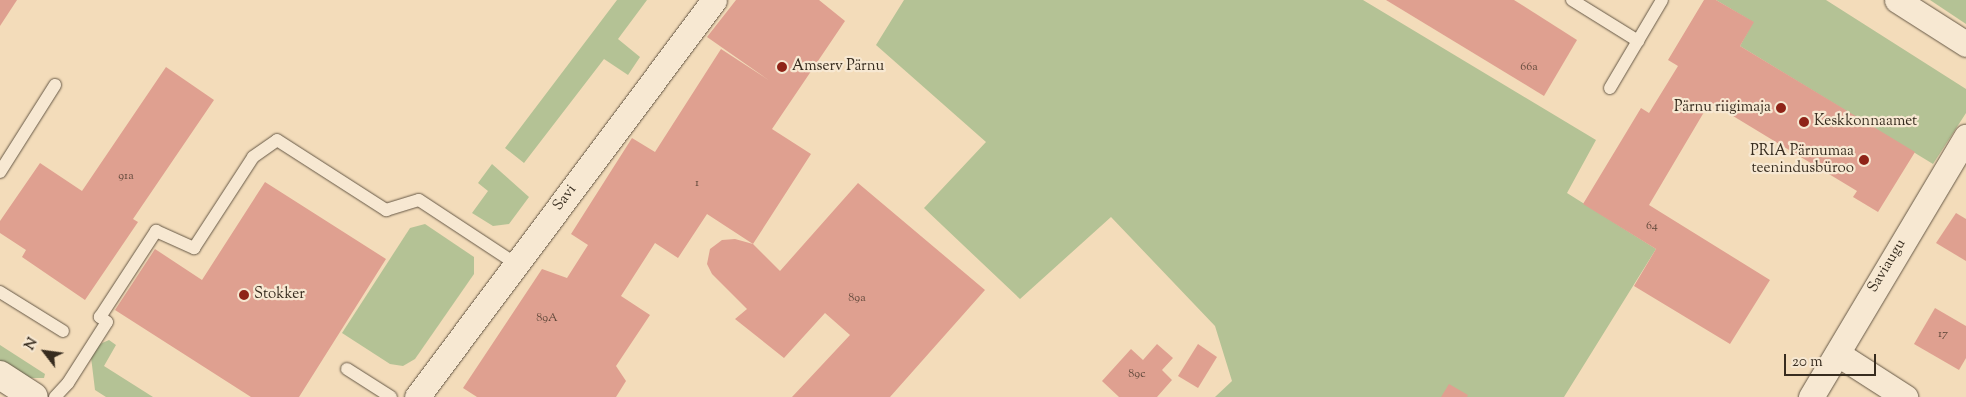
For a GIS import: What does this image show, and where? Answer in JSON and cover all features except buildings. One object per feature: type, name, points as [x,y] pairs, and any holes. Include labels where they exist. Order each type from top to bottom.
[{"type":"main road","points":[[0,374],[34,397]]},
{"type":"street","name":"Savi","points":[[417,397],[714,0]]},
{"type":"street","points":[[1897,0],[1966,44]]},
{"type":"street","name":"Saviaugu","points":[[1810,397],[1838,354],[1966,137]]},
{"type":"street","points":[[1838,354],[1904,397]]},
{"type":"lane","points":[[1572,0],[1638,41]]},
{"type":"lane","points":[[1610,88],[1662,0]]},
{"type":"lane","points":[[0,172],[55,84]]},
{"type":"lane","points":[[55,397],[68,383],[106,322],[100,317],[156,231],[194,248],[253,157],[277,140],[386,210],[419,200],[516,264]]},
{"type":"lane","points":[[0,292],[63,331]]},
{"type":"lane","points":[[346,369],[391,397]]},
{"type":"green space","points":[[617,0],[647,0],[618,39],[640,57],[628,75],[604,59],[524,163],[505,148]]},
{"type":"green space","points":[[904,0],[1363,0],[1596,140],[1567,193],[1656,249],[1564,397],[1215,397],[1232,381],[1215,326],[1111,217],[1020,299],[924,208],[986,142],[876,45]]},
{"type":"green space","points":[[1716,0],[1826,0],[1966,89],[1966,113],[1933,164],[1740,46],[1753,22]]},
{"type":"green space","points":[[1930,0],[1966,0],[1966,24]]},
{"type":"green space","points":[[492,164],[529,197],[509,224],[493,226],[472,213],[488,191],[478,183]]},
{"type":"green space","points":[[425,224],[474,257],[474,274],[415,359],[403,366],[390,364],[342,333],[410,228]]},
{"type":"green space","points":[[109,340],[116,345],[104,366],[153,397],[106,397],[95,390],[91,357],[100,344]]},
{"type":"green space","points":[[0,345],[45,374],[44,378],[25,378],[0,363]]},
{"type":"place","name":"Amserv Pärnu","points":[[782,67]]},
{"type":"place","name":"Pärnu riigimaja","points":[[1781,108]]},
{"type":"place","name":"Keskkonnaamet","points":[[1804,122]]},
{"type":"place","name":"PRIA Pärnumaa teenindusbüroo","points":[[1864,160]]},
{"type":"place","name":"Stokker","points":[[244,295]]}]
